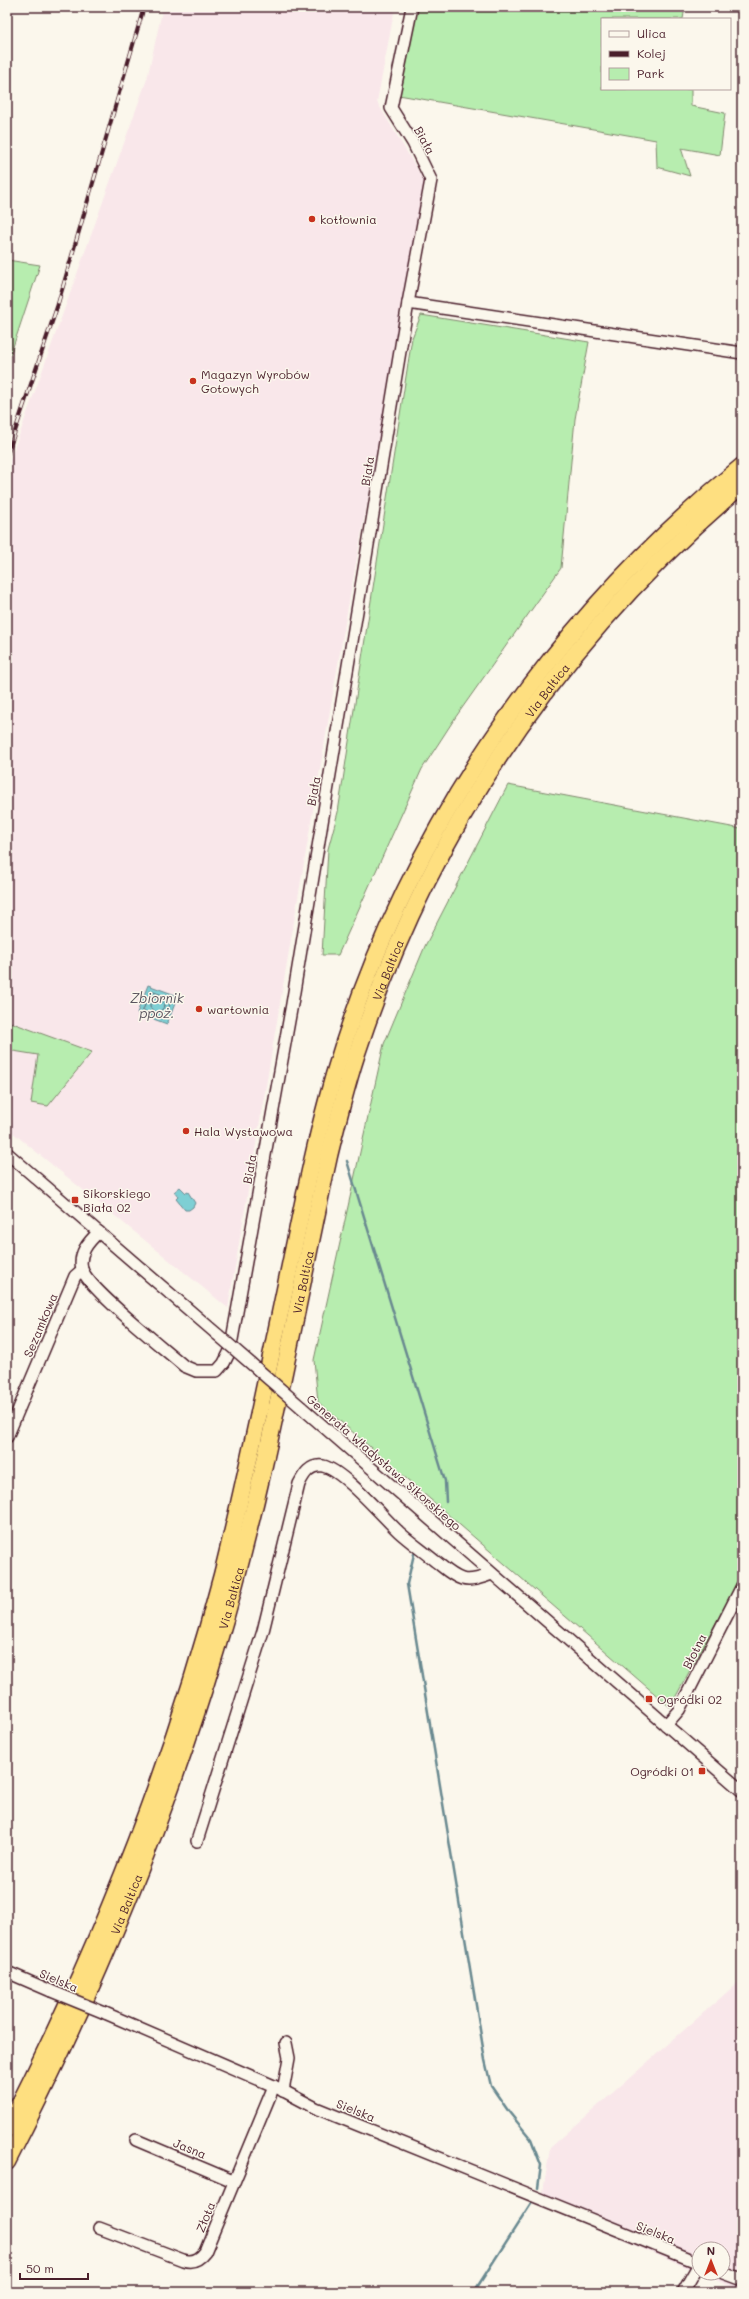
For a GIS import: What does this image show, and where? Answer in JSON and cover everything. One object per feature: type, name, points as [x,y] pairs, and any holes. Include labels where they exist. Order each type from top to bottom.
[{"type":"highway","name":"Via Baltica","points":[[7,2129],[59,2024],[93,1946],[148,1808],[181,1712],[213,1605],[236,1517],[326,1105],[358,1002],[395,913],[432,838],[460,788],[504,720],[548,662],[599,601],[639,558],[686,513],[742,466]]},
{"type":"highway","name":"Via Baltica","points":[[7,2162],[49,2080],[103,1963],[156,1830],[193,1723],[222,1628],[250,1523],[329,1156],[343,1098],[368,1020],[406,924],[426,883],[466,809],[533,706],[596,627],[649,570],[742,485]]},
{"type":"street","name":"Biała","points":[[82,1270],[112,1303],[184,1366],[196,1371],[207,1372],[217,1370],[224,1363],[230,1351],[292,1004],[408,303],[431,180],[413,143],[391,108],[412,7]]},
{"type":"street","points":[[408,303],[742,353]]},
{"type":"street","name":"Generała Władysława Sikorskiego","points":[[7,1153],[742,1791]]},
{"type":"street","points":[[82,1270],[81,1259],[85,1247],[98,1232]]},
{"type":"street","name":"Sezamkowa","points":[[7,1437],[75,1276],[82,1270]]},
{"type":"street","points":[[197,1841],[263,1631],[299,1484],[305,1472],[313,1466],[323,1466],[332,1469],[353,1487],[400,1533],[451,1573],[463,1580],[492,1574]]},
{"type":"street","name":"Błotna","points":[[666,1725],[679,1710],[742,1586]]},
{"type":"street","name":"Sielska","points":[[7,1972],[279,2088],[316,2108],[691,2261]]},
{"type":"street","name":"Złota","points":[[99,2228],[182,2260],[198,2260],[205,2252],[234,2181],[279,2088],[289,2058],[286,2043]]},
{"type":"street","name":"Jasna","points":[[136,2140],[234,2181]]},
{"type":"street","points":[[731,2276],[742,2280]]},
{"type":"street","points":[[683,2292],[691,2278]]},
{"type":"shaded area","points":[[163,7],[395,7],[377,102],[426,184],[345,623],[228,1308],[7,1128],[7,469],[147,79]]},
{"type":"shaded area","points":[[742,1979],[742,2280],[738,2290],[718,2281],[731,2281],[731,2241],[691,2241],[691,2270],[541,2205],[550,2148]]},
{"type":"green space","points":[[417,7],[685,7],[683,18],[601,18],[601,90],[691,90],[691,106],[725,113],[720,155],[681,148],[690,176],[657,167],[656,140],[393,94]]},
{"type":"green space","points":[[7,260],[40,265],[8,362],[7,362]]},
{"type":"green space","points":[[421,315],[589,342],[575,419],[561,568],[455,718],[422,769],[338,955],[322,955],[328,849],[338,812],[412,338]]},
{"type":"green space","points":[[508,785],[742,829],[742,1575],[670,1707],[318,1402],[314,1360],[384,1044],[425,946]]},
{"type":"green space","points":[[7,1021],[92,1052],[48,1106],[31,1103],[38,1055],[7,1050]]},
{"type":"water","name":"Zbiornik ppoż.","points":[[148,985],[178,996],[167,1024],[137,1013]]},
{"type":"water","points":[[180,1187],[186,1193],[188,1192],[195,1203],[189,1210],[185,1210],[176,1199],[178,1197],[174,1192]]},
{"type":"waterway","points":[[347,1161],[445,1481],[446,1502]]},
{"type":"waterway","points":[[414,1554],[407,1584],[485,2060],[491,2086],[509,2112],[531,2139],[541,2165],[538,2188]]},
{"type":"waterway","points":[[474,2292],[531,2203]]},
{"type":"railway","points":[[7,455],[57,307],[144,7]]},
{"type":"place","name":"kotłownia","points":[[312,219]]},
{"type":"place","name":"Magazyn Wyrobów Gotowych","points":[[193,381]]},
{"type":"place","name":"wartownia","points":[[199,1009]]},
{"type":"place","name":"Hala Wystawowa","points":[[186,1131]]},
{"type":"place","name":"Sikorskiego Biała 02","points":[[75,1200]]},
{"type":"place","name":"Ogródki 02","points":[[649,1699]]},
{"type":"place","name":"Ogródki 01","points":[[702,1771]]}]
